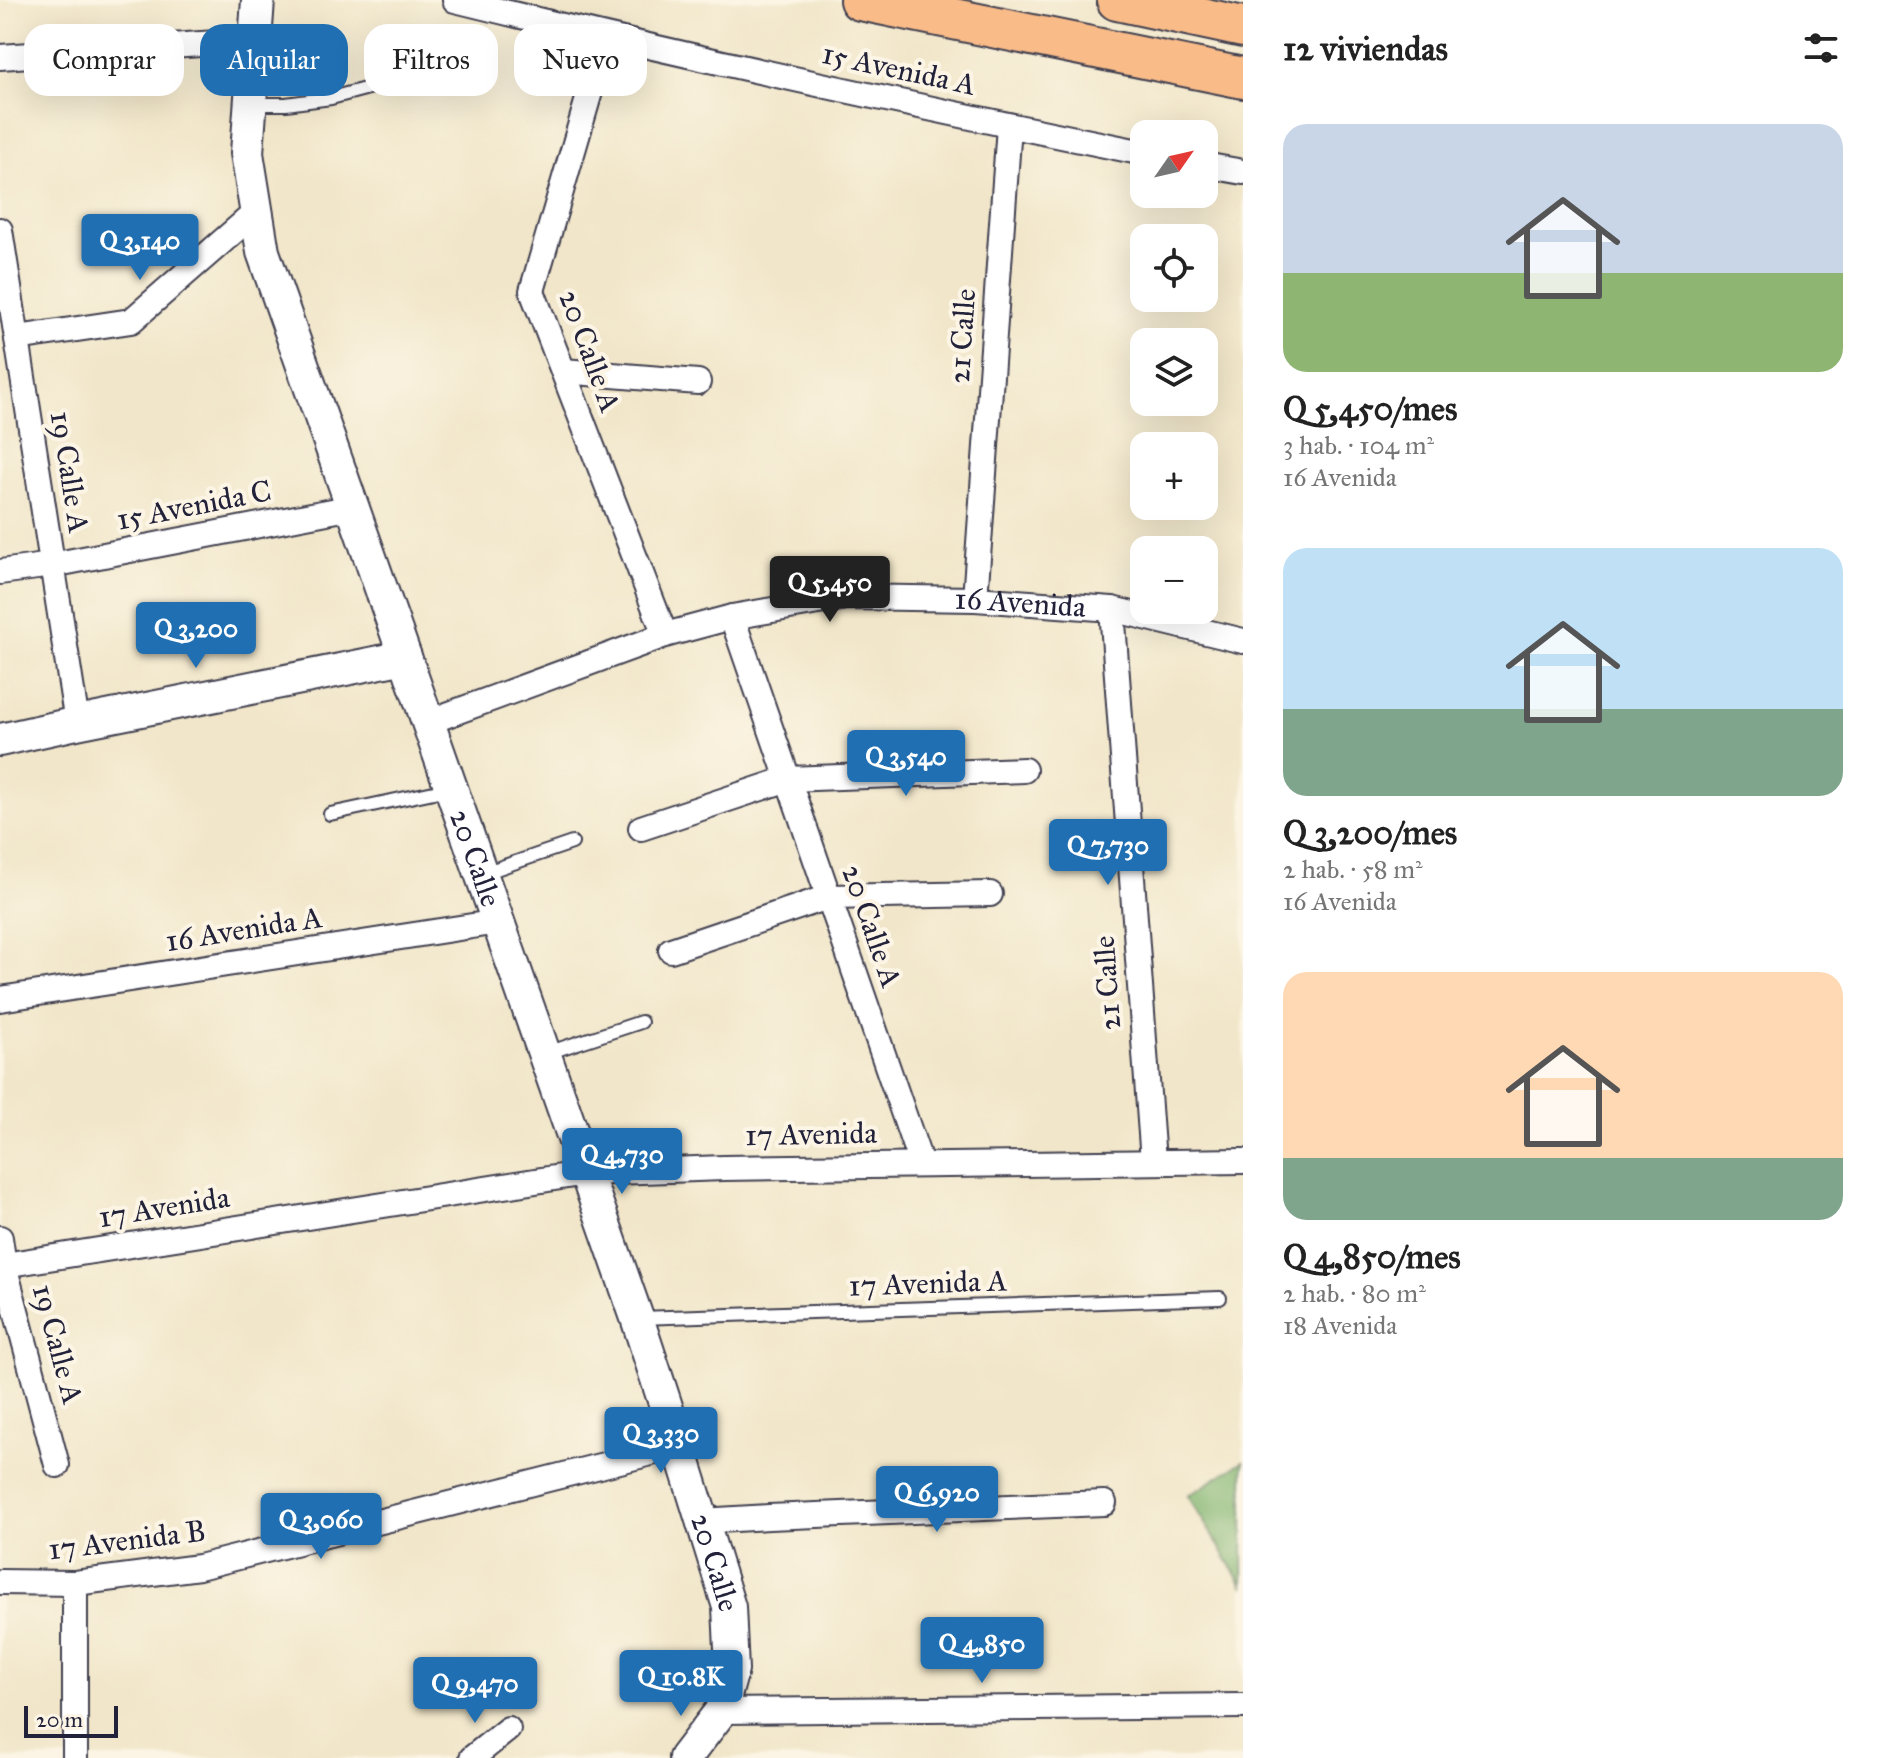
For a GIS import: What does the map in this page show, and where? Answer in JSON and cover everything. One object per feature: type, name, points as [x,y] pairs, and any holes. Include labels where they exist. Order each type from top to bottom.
[{"type":"main road","points":[[860,0],[1243,78]]},
{"type":"main road","points":[[1117,0],[1243,27]]},
{"type":"street","name":"20 Calle","points":[[255,24],[258,0]]},
{"type":"street","name":"15 Avenida A","points":[[455,0],[553,24]]},
{"type":"street","points":[[0,57],[200,44]]},
{"type":"street","name":"15 Avenida A","points":[[647,46],[1130,150]]},
{"type":"street","name":"20 Calle","points":[[250,96],[247,153],[263,252],[637,1318],[729,1607],[732,1670],[721,1711]]},
{"type":"street","name":"20 Calle A","points":[[589,96],[532,291],[665,635]]},
{"type":"street","name":"21 Calle","points":[[975,599],[1009,126]]},
{"type":"street","points":[[1218,168],[1243,172]]},
{"type":"street","points":[[17,338],[131,321],[256,212]]},
{"type":"street","name":"19 Calle A","points":[[0,230],[77,723]]},
{"type":"street","points":[[563,371],[698,382]]},
{"type":"street","name":"15 Avenida C","points":[[0,572],[52,565],[353,507]]},
{"type":"street","name":"16 Avenida","points":[[428,722],[665,635],[732,617],[847,597],[975,599],[1112,609],[1243,641]]},
{"type":"street","name":"21 Calle","points":[[1112,609],[1153,1161]]},
{"type":"street","name":"20 Calle A","points":[[732,617],[921,1164]]},
{"type":"street","points":[[0,740],[405,657]]},
{"type":"street","points":[[641,828],[788,779],[1024,770]]},
{"type":"street","points":[[671,950],[828,897],[990,894]]},
{"type":"street","name":"16 Avenida A","points":[[0,999],[498,922]]},
{"type":"street","name":"17 Avenida","points":[[4,1265],[586,1173],[921,1164],[1243,1161]]},
{"type":"street","name":"19 Calle A","points":[[0,1238],[4,1265],[57,1465]]},
{"type":"street","name":"17 Avenida B","points":[[0,1582],[75,1583],[199,1567],[679,1446]]},
{"type":"street","points":[[701,1521],[1104,1503]]},
{"type":"street","points":[[75,1583],[75,1758]]},
{"type":"street","points":[[685,1758],[721,1711],[1243,1706]]},
{"type":"street","points":[[472,1758],[508,1729]]},
{"type":"lane","points":[[250,104],[286,104],[331,98],[364,89]]},
{"type":"lane","points":[[330,814],[451,789]]},
{"type":"lane","points":[[481,874],[572,843]]},
{"type":"lane","points":[[544,1054],[641,1022]]},
{"type":"lane","name":"17 Avenida A","points":[[637,1318],[1220,1298]]},
{"type":"green space","points":[[1243,1461],[1243,1585],[1188,1496]]}]
